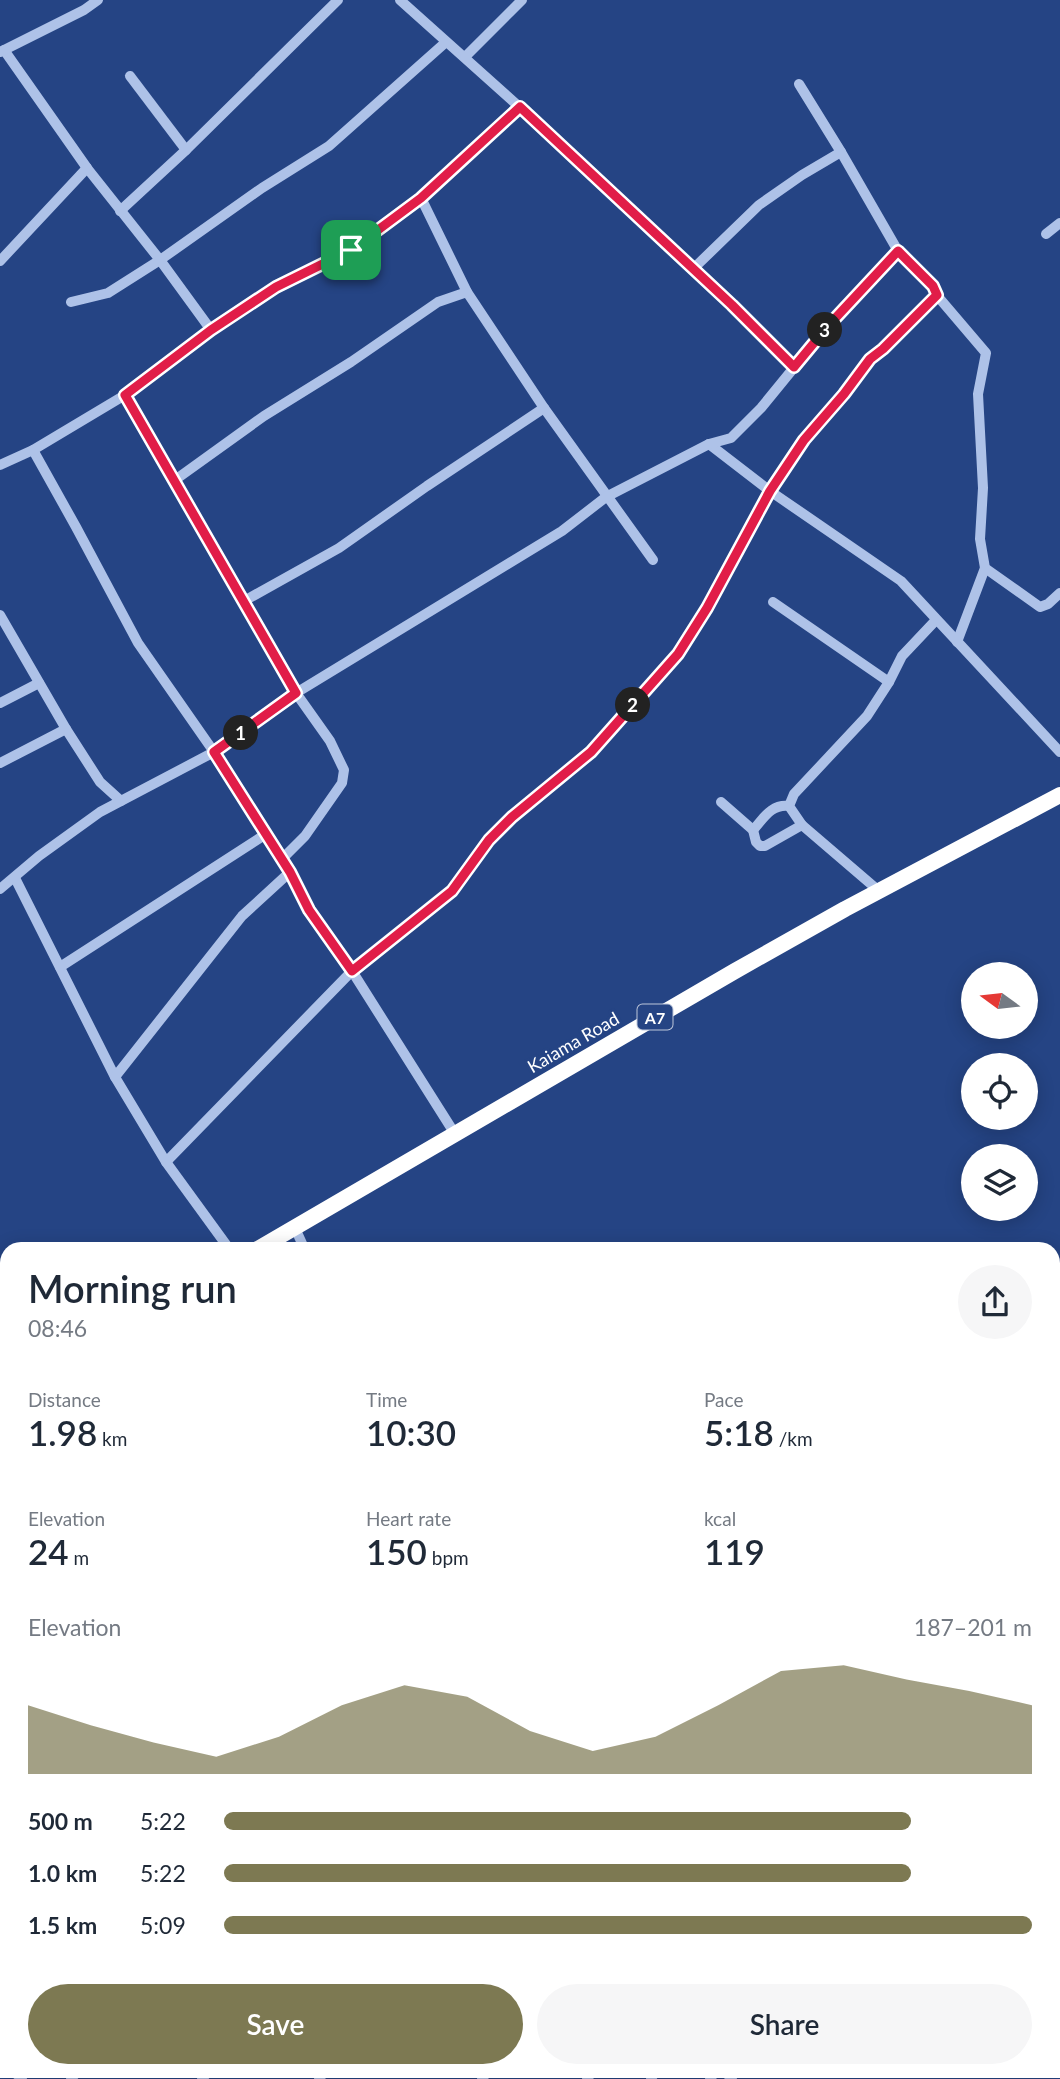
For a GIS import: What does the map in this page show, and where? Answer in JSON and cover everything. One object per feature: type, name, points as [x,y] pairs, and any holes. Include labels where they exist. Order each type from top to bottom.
[{"type":"highway","name":"Kaiama Road","points":[[270,1242],[735,971],[1060,794]]},
{"type":"street","points":[[98,0],[84,10],[2,51],[87,168],[211,330]]},
{"type":"street","points":[[120,211],[338,0]]},
{"type":"street","points":[[400,0],[520,107],[794,367]]},
{"type":"street","points":[[465,57],[522,0]]},
{"type":"street","points":[[71,302],[108,293],[160,260],[261,188],[329,146],[446,42]]},
{"type":"street","points":[[130,76],[186,150]]},
{"type":"street","points":[[799,83],[898,251],[933,286],[937,295],[986,353],[978,394],[983,488],[980,539],[985,568],[957,642]]},
{"type":"street","points":[[0,465],[33,450],[125,395],[211,330],[276,287],[351,250],[421,198],[520,107]]},
{"type":"street","points":[[693,269],[759,205],[841,152]]},
{"type":"street","points":[[0,261],[87,168]]},
{"type":"street","points":[[421,198],[467,292],[544,408],[653,560]]},
{"type":"street","points":[[1046,234],[1060,223]]},
{"type":"street","points":[[0,889],[39,856],[100,812],[214,752],[296,693],[562,531],[606,497],[709,444],[731,438],[761,408],[828,326],[898,251]]},
{"type":"street","points":[[175,480],[264,416],[351,362],[438,302],[467,292]]},
{"type":"street","points":[[166,1162],[352,971],[452,891],[489,840],[512,817],[591,752],[678,654],[770,491],[804,440],[870,359],[937,295]]},
{"type":"street","points":[[125,395],[296,693],[330,741],[344,770],[342,783],[305,836],[282,859]]},
{"type":"street","points":[[244,601],[339,548],[544,408]]},
{"type":"street","points":[[709,444],[770,491],[901,581],[1060,752]]},
{"type":"street","points":[[33,450],[138,643],[214,752],[290,872],[309,910],[352,971],[454,1134]]},
{"type":"street","points":[[985,568],[1040,607],[1048,604],[1060,593]]},
{"type":"street","points":[[773,602],[889,682]]},
{"type":"street","points":[[0,615],[100,782],[121,801]]},
{"type":"street","points":[[789,806],[794,794],[867,716],[902,656],[936,620]]},
{"type":"street","points":[[0,704],[39,683]]},
{"type":"street","points":[[0,763],[66,729]]},
{"type":"street","points":[[721,802],[753,830],[756,842],[765,846],[802,825]]},
{"type":"street","points":[[753,830],[772,809],[780,805],[789,806],[802,825],[879,891]]},
{"type":"street","points":[[60,967],[266,834]]},
{"type":"street","points":[[115,1077],[242,916],[290,872]]},
{"type":"street","points":[[15,878],[115,1077],[166,1162],[224,1242]]},
{"type":"street","points":[[295,1228],[302,1242]]},
{"type":"route","points":[[520,107],[732,305],[794,367],[898,251],[933,286],[937,295],[870,359],[863,371],[804,440],[770,491],[707,608],[678,654],[591,752],[512,817],[489,840],[452,891],[352,971],[309,910],[290,872],[214,752],[296,693],[125,395],[211,330],[276,287],[351,250],[421,198],[520,107]]}]
